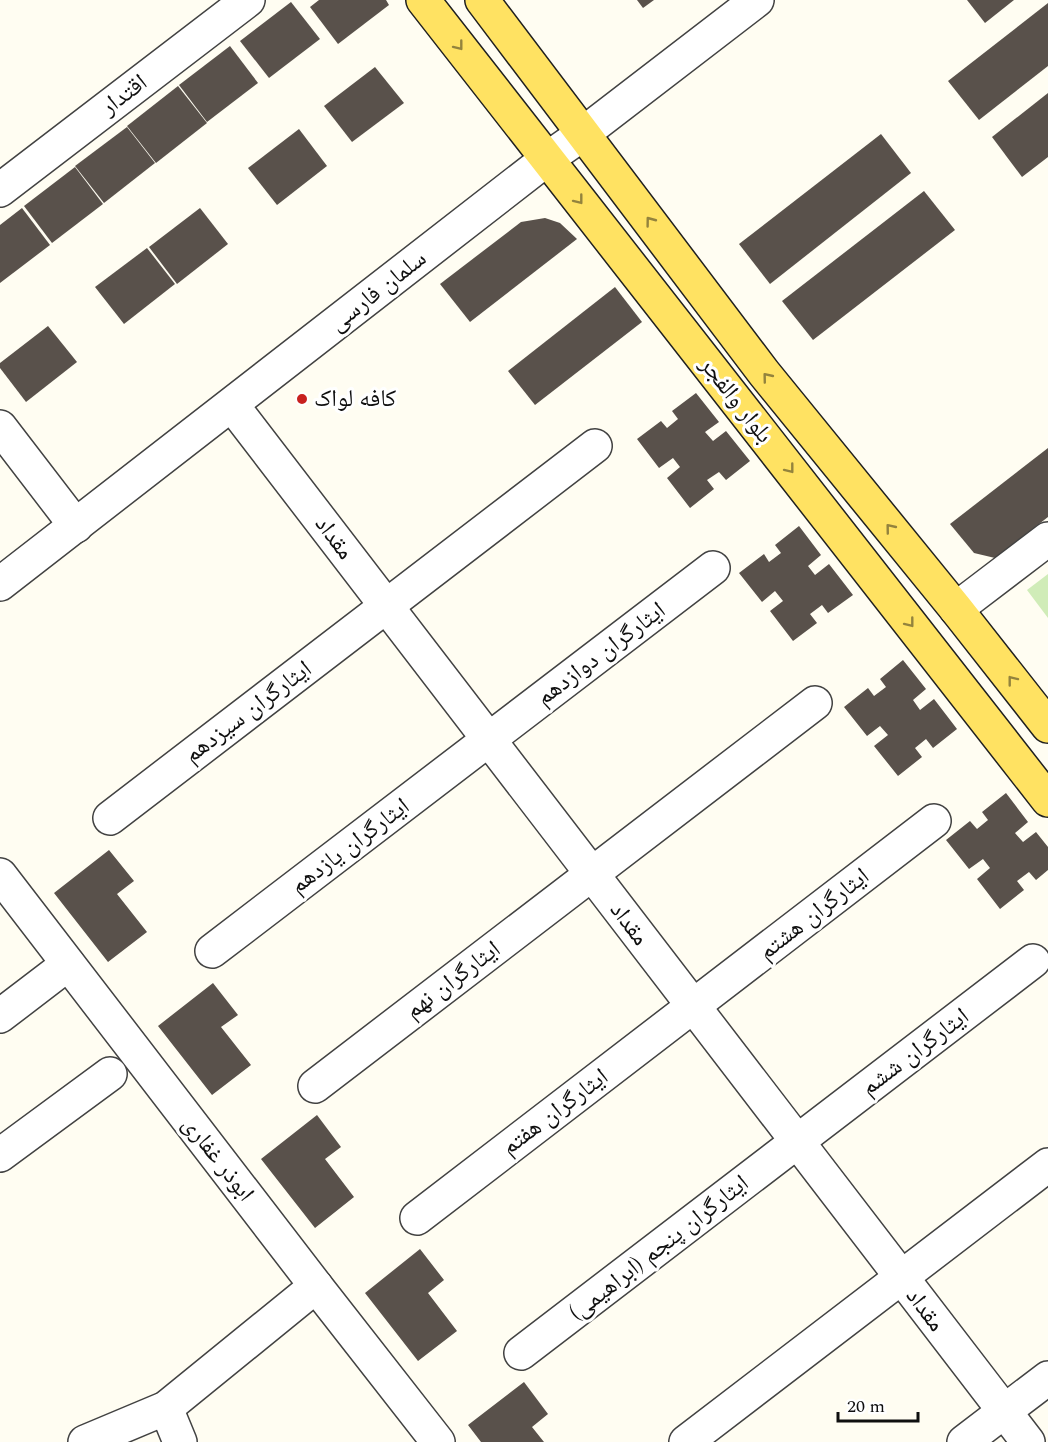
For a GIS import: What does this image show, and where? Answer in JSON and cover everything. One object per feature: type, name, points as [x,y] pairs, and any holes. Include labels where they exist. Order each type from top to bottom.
[{"type":"main road","name":"بلوار والفجر","points":[[423,0],[1048,800]]},
{"type":"main road","name":"بلوار والفجر","points":[[482,0],[764,373],[957,609],[1048,726]]},
{"type":"street","name":"اقتدار","points":[[0,190],[248,0]]},
{"type":"street","name":"سلمان فارسی","points":[[0,584],[547,159],[757,0]]},
{"type":"street","name":"مقداد","points":[[232,405],[1028,1442]]},
{"type":"street","points":[[0,427],[76,526]]},
{"type":"street","name":"ایثارگران سیزدهم","points":[[110,818],[595,446]]},
{"type":"street","points":[[957,609],[1048,539]]},
{"type":"street","name":"ایثارگران دوازدهم","points":[[488,740],[713,568]]},
{"type":"street","name":"ایثارگران نهم","points":[[315,1086],[815,703]]},
{"type":"street","name":"ایثارگران یازدهم","points":[[212,951],[488,740]]},
{"type":"street","name":"ایثارگران هشتم","points":[[693,1007],[934,821]]},
{"type":"street","name":"ابوذر غفاری","points":[[0,875],[438,1442]]},
{"type":"street","name":"ایثارگران ششم","points":[[796,1142],[1033,961]]},
{"type":"street","points":[[0,1016],[68,964]]},
{"type":"street","name":"ایثارگران هفتم","points":[[417,1218],[693,1007]]},
{"type":"street","points":[[4,1142],[110,1074]]},
{"type":"street","name":"ایثارگران پنجم (ابراهیمی)","points":[[521,1353],[796,1142]]},
{"type":"street","points":[[686,1442],[1048,1165]]},
{"type":"street","points":[[85,1442],[166,1408],[316,1286]]},
{"type":"street","points":[[964,1442],[1048,1378]]},
{"type":"street","points":[[166,1408],[180,1442]]},
{"type":"green space","points":[[1048,574],[1048,618],[1027,590]]},
{"type":"building","points":[[319,0],[386,0],[389,5],[338,44],[310,7]]},
{"type":"building","points":[[637,0],[654,0],[643,8]]},
{"type":"building","points":[[967,0],[1014,0],[985,23]]},
{"type":"building","points":[[291,2],[320,39],[269,78],[240,41]]},
{"type":"building","points":[[1048,3],[1048,66],[979,120],[948,81]]},
{"type":"building","points":[[230,46],[258,83],[207,122],[179,85]]},
{"type":"building","points":[[375,67],[404,103],[352,142],[324,106]]},
{"type":"building","points":[[178,86],[207,123],[156,163],[127,126]]},
{"type":"building","points":[[1048,93],[1048,157],[1022,177],[992,137]]},
{"type":"building","points":[[127,127],[155,163],[104,203],[75,166]]},
{"type":"building","points":[[299,129],[327,166],[277,205],[248,168]]},
{"type":"building","points":[[881,134],[911,173],[770,284],[739,244]]},
{"type":"building","points":[[75,167],[103,204],[52,243],[24,206]]},
{"type":"building","points":[[924,191],[955,230],[813,340],[782,301]]},
{"type":"building","points":[[22,208],[50,245],[0,283],[0,225]]},
{"type":"building","points":[[200,208],[228,244],[177,284],[149,247]]},
{"type":"building","points":[[545,218],[560,223],[577,239],[470,322],[440,284],[521,222]]},
{"type":"building","points":[[147,248],[175,284],[124,324],[95,287]]},
{"type":"building","points":[[615,287],[642,322],[535,405],[508,371]]},
{"type":"building","points":[[48,326],[77,362],[26,402],[0,368],[0,363]]},
{"type":"building","points":[[696,393],[719,422],[705,432],[713,441],[726,431],[750,461],[726,480],[719,472],[707,480],[714,489],[690,508],[667,478],[680,467],[673,458],[659,468],[637,439],[661,421],[667,428],[678,419],[672,411]]},
{"type":"building","points":[[1048,448],[1048,517],[995,558],[974,553],[950,524]]},
{"type":"building","points":[[799,526],[821,555],[808,566],[815,575],[829,564],[853,595],[828,613],[822,605],[810,614],[817,623],[793,641],[770,611],[783,601],[775,591],[762,602],[739,573],[764,554],[769,562],[781,553],[775,545]]},
{"type":"building","points":[[903,660],[926,689],[913,700],[920,710],[934,699],[957,729],[933,748],[926,739],[915,748],[922,757],[898,776],[874,746],[888,735],[880,726],[867,736],[844,707],[868,688],[874,696],[886,687],[880,679]]},
{"type":"building","points":[[1006,793],[1028,822],[1015,833],[1023,842],[1036,832],[1048,847],[1048,870],[1036,880],[1029,872],[1017,881],[1024,890],[1000,909],[977,879],[990,868],[983,859],[969,869],[946,840],[970,821],[977,829],[988,820],[982,812]]},
{"type":"building","points":[[109,850],[134,881],[117,894],[147,932],[108,962],[54,893]]},
{"type":"building","points":[[213,983],[238,1015],[221,1027],[251,1065],[212,1095],[158,1026]]},
{"type":"building","points":[[317,1115],[341,1147],[325,1159],[354,1197],[315,1228],[261,1159]]},
{"type":"building","points":[[420,1249],[444,1280],[428,1293],[457,1331],[418,1361],[365,1293]]},
{"type":"building","points":[[524,1382],[548,1414],[532,1427],[544,1442],[481,1442],[468,1425]]},
{"type":"place","name":"کافه لواک","points":[[302,399]]}]
